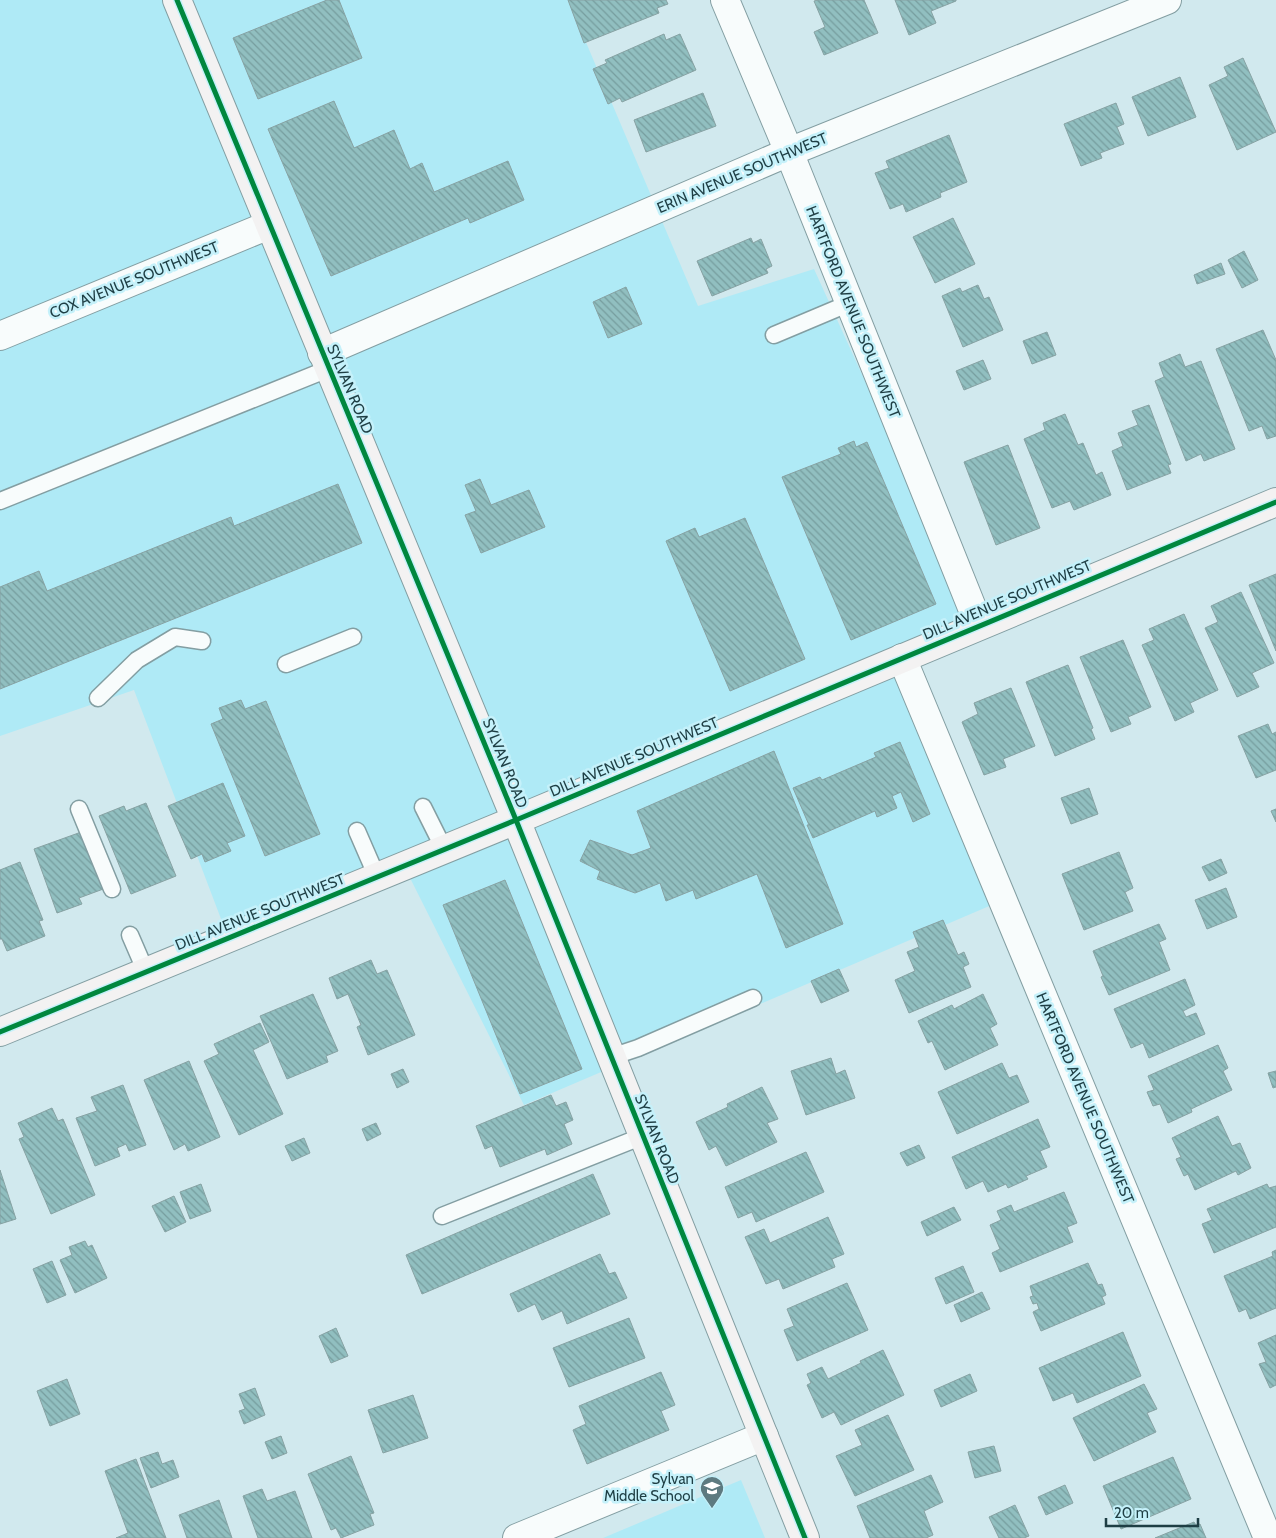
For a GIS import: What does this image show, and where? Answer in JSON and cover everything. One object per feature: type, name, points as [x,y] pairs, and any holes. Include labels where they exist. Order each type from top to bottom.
[{"type":"main road","name":"SYLVAN ROAD","points":[[177,0],[516,820],[805,1538]]},
{"type":"main road","name":"DILL AVENUE SOUTHWEST","points":[[0,1032],[444,850],[1276,502]]},
{"type":"street","name":"HARTFORD AVENUE SOUTHWEST","points":[[725,0],[789,152],[979,626]]},
{"type":"street","name":"ERIN AVENUE SOUTHWEST","points":[[325,361],[789,152],[1166,0]]},
{"type":"street","name":"COX AVENUE SOUTHWEST","points":[[0,336],[269,225]]},
{"type":"street","name":"HARTFORD AVENUE SOUTHWEST","points":[[902,658],[1268,1538]]},
{"type":"street","points":[[517,1538],[764,1436]]},
{"type":"lane","points":[[774,335],[850,303]]},
{"type":"lane","points":[[0,501],[325,361]]},
{"type":"lane","points":[[98,698],[137,660],[175,637],[202,641]]},
{"type":"lane","points":[[286,664],[353,638]]},
{"type":"lane","points":[[423,807],[444,850]]},
{"type":"lane","points":[[79,809],[112,889]]},
{"type":"lane","points":[[357,831],[377,877]]},
{"type":"lane","points":[[130,935],[146,972]]},
{"type":"lane","points":[[611,1057],[638,1048],[753,998]]},
{"type":"lane","points":[[442,1216],[642,1136]]},
{"type":"shaded area","points":[[0,0],[568,0],[698,306],[814,269],[980,634],[897,672],[994,904],[524,1105],[402,862],[226,932],[134,690],[0,736]]},
{"type":"shaded area","name":"Sylvan Middle School","points":[[741,1480],[765,1538],[603,1538]]},
{"type":"building","points":[[327,0],[339,0],[362,58],[258,99],[233,38]]},
{"type":"building","points":[[568,0],[666,0],[668,4],[657,8],[659,13],[584,43]]},
{"type":"building","points":[[864,0],[878,33],[824,55],[814,32],[825,27],[814,1]]},
{"type":"building","points":[[895,0],[956,1],[931,11],[936,23],[909,35]]},
{"type":"building","points":[[664,34],[666,40],[680,34],[696,70],[622,102],[620,98],[608,104],[593,69],[607,63],[605,60]]},
{"type":"building","points":[[1243,58],[1276,132],[1237,150],[1209,85],[1228,76],[1224,67]]},
{"type":"building","points":[[1180,77],[1196,117],[1148,136],[1132,97]]},
{"type":"building","points":[[703,93],[716,126],[646,152],[634,120]]},
{"type":"building","points":[[334,101],[354,148],[394,130],[410,169],[422,163],[434,192],[508,161],[524,200],[470,223],[468,218],[331,276],[268,129]]},
{"type":"building","points":[[1116,103],[1124,124],[1117,127],[1124,144],[1100,153],[1102,158],[1081,166],[1064,124]]},
{"type":"building","points":[[949,135],[967,182],[940,193],[941,197],[906,212],[903,204],[890,209],[875,173],[889,168],[886,161]]},
{"type":"building","points":[[953,218],[975,264],[935,283],[913,237]]},
{"type":"building","points":[[751,238],[753,243],[761,239],[772,266],[766,269],[768,273],[712,296],[697,261]]},
{"type":"building","points":[[1244,251],[1258,280],[1242,288],[1228,260]]},
{"type":"building","points":[[1221,263],[1225,274],[1197,284],[1194,275]]},
{"type":"building","points":[[978,285],[984,299],[989,297],[1003,330],[963,347],[942,296],[960,288],[962,292]]},
{"type":"building","points":[[626,287],[642,324],[608,338],[593,302]]},
{"type":"building","points":[[1263,330],[1276,360],[1276,436],[1267,439],[1262,426],[1249,431],[1216,349]]},
{"type":"building","points":[[1047,332],[1056,355],[1032,364],[1023,341]]},
{"type":"building","points":[[1180,354],[1185,367],[1201,361],[1235,449],[1204,461],[1201,454],[1186,461],[1155,381],[1164,377],[1159,363]]},
{"type":"building","points":[[983,360],[991,379],[964,390],[956,371]]},
{"type":"building","points":[[1149,405],[1171,464],[1168,465],[1171,473],[1127,490],[1112,451],[1123,446],[1118,433],[1138,425],[1132,411]]},
{"type":"building","points":[[1065,414],[1078,445],[1083,443],[1096,475],[1102,472],[1111,495],[1074,510],[1070,501],[1052,508],[1024,439],[1045,430],[1043,423]]},
{"type":"building","points":[[854,441],[856,447],[867,442],[936,604],[851,640],[782,477],[841,454],[838,448]]},
{"type":"building","points":[[1008,445],[1040,528],[996,545],[964,462]]},
{"type":"building","points":[[480,479],[491,505],[529,490],[545,527],[481,553],[465,515],[476,511],[465,485]]},
{"type":"building","points":[[338,484],[362,543],[0,689],[0,587],[39,571],[47,591],[231,517],[234,526]]},
{"type":"building","points":[[745,518],[805,659],[730,691],[666,541],[695,528],[699,537]]},
{"type":"building","points":[[1276,574],[1276,651],[1249,585]]},
{"type":"building","points":[[1241,592],[1274,663],[1252,673],[1259,687],[1237,697],[1205,628],[1218,622],[1211,606]]},
{"type":"building","points":[[1184,614],[1218,690],[1190,703],[1194,712],[1175,721],[1142,645],[1154,640],[1149,629]]},
{"type":"building","points":[[1123,640],[1151,707],[1128,717],[1131,724],[1111,732],[1080,657]]},
{"type":"building","points":[[1068,665],[1093,728],[1091,729],[1095,739],[1055,756],[1026,682]]},
{"type":"building","points":[[1011,688],[1035,746],[1003,759],[1006,767],[984,775],[962,722],[978,714],[974,703]]},
{"type":"building","points":[[241,700],[245,709],[266,701],[320,834],[265,856],[211,724],[223,719],[219,708]]},
{"type":"building","points":[[1268,724],[1272,734],[1276,732],[1276,770],[1256,778],[1238,736]]},
{"type":"building","points":[[900,742],[930,814],[913,822],[901,792],[892,796],[897,808],[877,817],[875,811],[813,838],[793,788],[820,777],[822,780],[876,757],[874,753]]},
{"type":"building","points":[[774,751],[843,924],[786,948],[757,874],[696,899],[693,890],[666,901],[660,883],[635,893],[597,879],[600,871],[580,861],[590,840],[632,855],[651,848],[637,811]]},
{"type":"building","points":[[223,783],[245,836],[227,843],[231,851],[205,862],[202,854],[191,859],[168,806]]},
{"type":"building","points":[[1089,788],[1098,814],[1071,824],[1061,798]]},
{"type":"building","points":[[146,803],[176,876],[131,894],[99,816],[124,806],[126,811]]},
{"type":"building","points":[[1276,809],[1276,822],[1271,811]]},
{"type":"building","points":[[84,831],[106,888],[79,898],[82,904],[57,913],[34,849]]},
{"type":"building","points":[[1119,852],[1133,888],[1125,892],[1133,911],[1084,930],[1062,874]]},
{"type":"building","points":[[1221,859],[1227,873],[1209,881],[1202,867]]},
{"type":"building","points":[[20,862],[43,920],[39,921],[45,936],[7,951],[2,939],[0,939],[0,870]]},
{"type":"building","points":[[505,880],[582,1069],[520,1094],[443,905]]},
{"type":"building","points":[[1226,888],[1237,917],[1207,929],[1195,900]]},
{"type":"building","points":[[943,920],[958,955],[964,952],[969,964],[963,967],[971,987],[909,1013],[895,980],[915,971],[907,952],[919,947],[913,932]]},
{"type":"building","points":[[1159,924],[1166,939],[1159,942],[1170,970],[1109,995],[1093,951]]},
{"type":"building","points":[[371,960],[377,974],[387,970],[415,1035],[368,1055],[357,1027],[361,1025],[348,994],[337,999],[329,978]]},
{"type":"building","points":[[839,969],[849,991],[821,1003],[811,981]]},
{"type":"building","points":[[1185,979],[1195,1005],[1183,1011],[1186,1017],[1196,1013],[1205,1034],[1149,1058],[1143,1043],[1131,1048],[1114,1009]]},
{"type":"building","points":[[313,994],[338,1051],[326,1056],[328,1062],[287,1079],[260,1016]]},
{"type":"building","points":[[983,994],[997,1024],[990,1028],[998,1045],[945,1070],[932,1041],[928,1043],[918,1021],[952,1005],[954,1009]]},
{"type":"building","points":[[260,1023],[269,1042],[253,1050],[283,1114],[239,1135],[204,1061],[219,1054],[214,1044]]},
{"type":"building","points":[[1218,1045],[1228,1068],[1223,1071],[1232,1090],[1191,1109],[1192,1112],[1168,1123],[1160,1104],[1153,1106],[1147,1092],[1154,1090],[1148,1076]]},
{"type":"building","points":[[831,1058],[836,1074],[845,1070],[855,1098],[806,1115],[791,1071]]},
{"type":"building","points":[[189,1061],[220,1137],[188,1151],[185,1144],[174,1150],[144,1080]]},
{"type":"building","points":[[1002,1063],[1009,1078],[1017,1075],[1029,1102],[957,1134],[938,1092]]},
{"type":"building","points":[[403,1069],[409,1082],[397,1088],[391,1074]]},
{"type":"building","points":[[1276,1071],[1276,1087],[1273,1088],[1268,1073]]},
{"type":"building","points":[[123,1085],[146,1145],[129,1151],[126,1144],[117,1148],[120,1156],[95,1166],[76,1118],[97,1111],[91,1097]]},
{"type":"building","points":[[762,1087],[778,1119],[767,1123],[777,1142],[726,1166],[716,1146],[709,1150],[696,1122],[728,1107],[727,1104]]},
{"type":"building","points":[[551,1095],[556,1106],[566,1102],[573,1120],[564,1124],[572,1144],[547,1155],[545,1149],[500,1167],[492,1146],[485,1149],[476,1126]]},
{"type":"building","points":[[52,1108],[58,1121],[63,1119],[95,1195],[51,1214],[19,1139],[24,1137],[18,1123]]},
{"type":"building","points":[[1218,1116],[1232,1146],[1240,1143],[1251,1168],[1238,1175],[1236,1171],[1195,1190],[1188,1174],[1184,1176],[1176,1159],[1181,1157],[1172,1138]]},
{"type":"building","points":[[1038,1119],[1050,1147],[1040,1151],[1047,1167],[1026,1176],[1028,1179],[1008,1188],[1006,1184],[988,1192],[983,1181],[966,1189],[952,1157]]},
{"type":"building","points":[[376,1123],[381,1134],[367,1141],[362,1129]]},
{"type":"building","points":[[304,1138],[310,1153],[292,1161],[285,1146]]},
{"type":"building","points":[[919,1145],[925,1158],[907,1166],[900,1153]]},
{"type":"building","points":[[806,1152],[824,1192],[756,1222],[752,1212],[738,1218],[725,1187]]},
{"type":"building","points":[[0,1170],[16,1219],[0,1224]]},
{"type":"building","points":[[593,1174],[610,1214],[422,1294],[406,1255]]},
{"type":"building","points":[[201,1184],[211,1211],[190,1219],[180,1192]]},
{"type":"building","points":[[1267,1184],[1269,1188],[1276,1186],[1276,1227],[1214,1253],[1202,1224],[1212,1220],[1207,1209]]},
{"type":"building","points":[[1064,1192],[1077,1223],[1067,1227],[1073,1242],[1000,1272],[992,1253],[1000,1249],[990,1225],[1001,1220],[997,1211],[1011,1205],[1014,1212]]},
{"type":"building","points":[[174,1196],[186,1222],[165,1232],[152,1206]]},
{"type":"building","points":[[954,1207],[961,1220],[927,1236],[921,1222]]},
{"type":"building","points":[[828,1217],[844,1254],[832,1259],[835,1267],[783,1289],[779,1279],[766,1284],[745,1237],[764,1229],[770,1243]]},
{"type":"building","points":[[85,1241],[88,1247],[92,1245],[107,1278],[75,1293],[60,1260],[72,1255],[69,1247]]},
{"type":"building","points":[[1276,1250],[1276,1308],[1250,1319],[1246,1309],[1239,1312],[1224,1276],[1273,1256],[1272,1252]]},
{"type":"building","points":[[600,1254],[609,1274],[615,1272],[627,1298],[567,1324],[562,1311],[542,1320],[535,1304],[518,1312],[510,1294]]},
{"type":"building","points":[[52,1261],[66,1295],[47,1303],[33,1269]]},
{"type":"building","points":[[1088,1263],[1098,1285],[1102,1284],[1106,1295],[1102,1297],[1105,1304],[1041,1331],[1033,1312],[1039,1309],[1037,1303],[1033,1304],[1030,1297],[1033,1296],[1030,1286]]},
{"type":"building","points":[[963,1266],[974,1292],[946,1304],[935,1278]]},
{"type":"building","points":[[847,1283],[868,1330],[797,1361],[784,1330],[794,1326],[787,1309]]},
{"type":"building","points":[[982,1292],[990,1309],[961,1322],[954,1305]]},
{"type":"building","points":[[629,1318],[645,1358],[569,1387],[553,1348]]},
{"type":"building","points":[[336,1328],[348,1356],[331,1363],[319,1336]]},
{"type":"building","points":[[1123,1332],[1141,1376],[1077,1403],[1073,1393],[1053,1401],[1039,1368]]},
{"type":"building","points":[[1276,1335],[1276,1385],[1270,1388],[1259,1364],[1266,1362],[1258,1343]]},
{"type":"building","points":[[883,1350],[904,1395],[841,1425],[834,1412],[822,1418],[807,1385],[811,1383],[807,1374],[822,1367],[828,1379]]},
{"type":"building","points":[[661,1372],[675,1405],[661,1411],[669,1430],[587,1464],[573,1430],[586,1424],[579,1406]]},
{"type":"building","points":[[970,1374],[977,1391],[941,1407],[934,1390]]},
{"type":"building","points":[[67,1379],[80,1414],[50,1426],[37,1391]]},
{"type":"building","points":[[1144,1384],[1157,1409],[1147,1413],[1156,1432],[1094,1461],[1073,1418]]},
{"type":"building","points":[[255,1388],[265,1415],[244,1424],[239,1411],[245,1409],[239,1394]]},
{"type":"building","points":[[413,1395],[428,1438],[383,1453],[368,1410]]},
{"type":"building","points":[[888,1415],[914,1470],[855,1496],[836,1456],[862,1445],[855,1430]]},
{"type":"building","points":[[281,1436],[287,1453],[272,1459],[265,1442]]},
{"type":"building","points":[[994,1446],[1001,1471],[975,1478],[968,1452]]},
{"type":"building","points":[[158,1452],[162,1464],[173,1460],[179,1477],[151,1488],[140,1458]]},
{"type":"building","points":[[351,1456],[374,1513],[370,1514],[374,1525],[341,1538],[336,1528],[331,1530],[308,1474]]},
{"type":"building","points":[[1173,1457],[1191,1499],[1121,1529],[1103,1486]]},
{"type":"building","points":[[136,1459],[166,1538],[116,1538],[128,1533],[105,1471]]},
{"type":"building","points":[[931,1475],[943,1502],[924,1511],[933,1535],[926,1538],[870,1538],[857,1506]]},
{"type":"building","points":[[1065,1485],[1073,1503],[1046,1515],[1038,1497]]},
{"type":"building","points":[[262,1489],[267,1501],[295,1491],[312,1538],[258,1538],[243,1496]]},
{"type":"building","points":[[219,1500],[232,1538],[187,1538],[179,1515]]},
{"type":"building","points":[[1015,1505],[1029,1536],[1024,1538],[999,1538],[989,1517]]},
{"type":"building","points":[[1194,1522],[1196,1525],[1200,1524],[1206,1538],[1155,1538]]},
{"type":"cycle path","points":[[177,0],[516,820],[805,1538]]},
{"type":"cycle path","points":[[0,1032],[516,820],[1276,502]]},
{"type":"place","name":"Sylvan Middle School","points":[[712,1509]]}]
